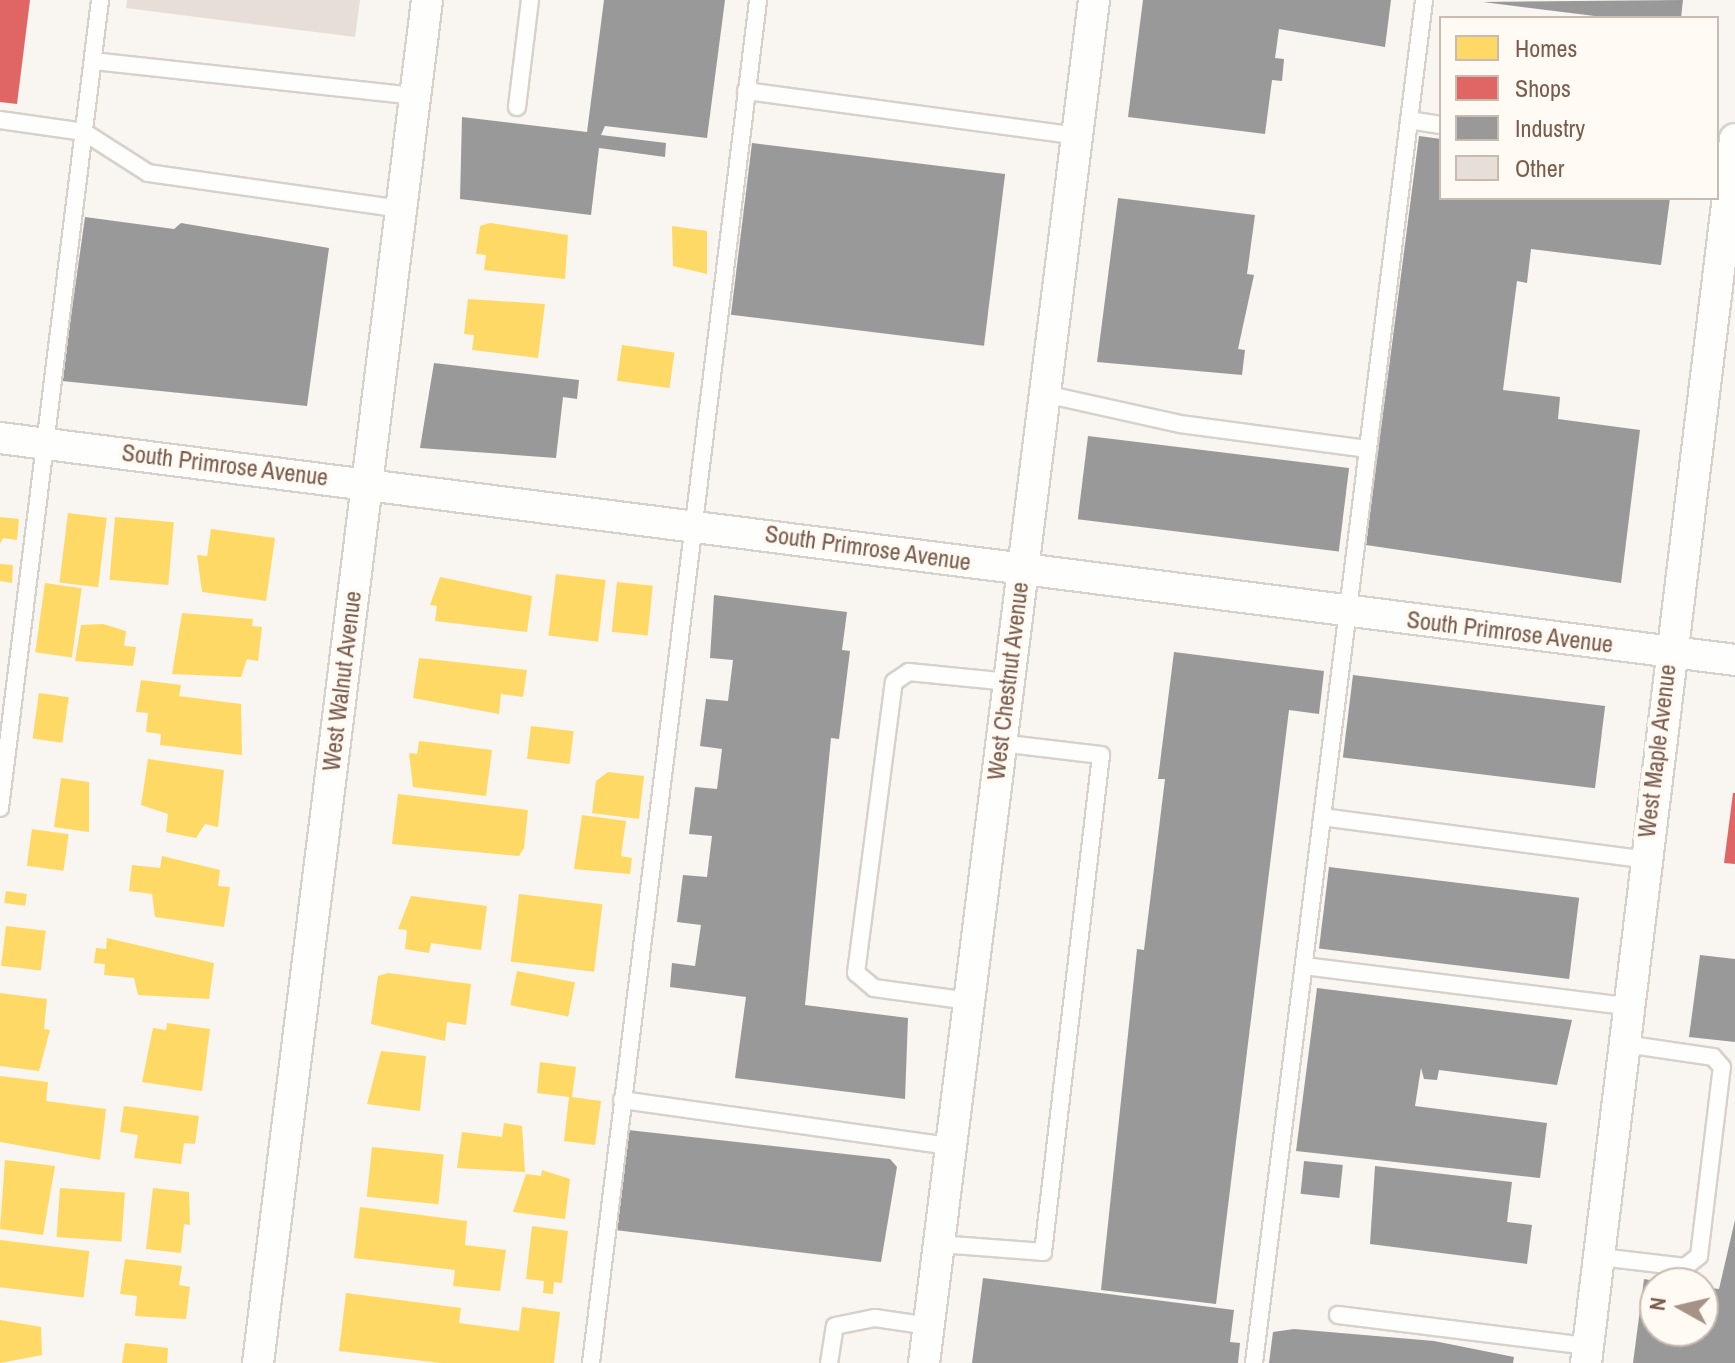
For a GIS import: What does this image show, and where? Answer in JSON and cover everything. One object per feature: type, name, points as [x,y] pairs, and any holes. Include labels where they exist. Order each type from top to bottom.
[{"type":"street","name":"West Walnut Avenue","points":[[258,1363],[427,0]]},
{"type":"street","name":"West Chestnut Avenue","points":[[924,1363],[1094,0]]},
{"type":"street","name":"West Maple Avenue","points":[[1587,1354],[1631,1007],[1643,859],[1728,155]]},
{"type":"street","name":"South Primrose Avenue","points":[[0,438],[690,522],[1021,571],[1735,660]]},
{"type":"lane","points":[[0,808],[100,0]]},
{"type":"lane","points":[[517,107],[530,0]]},
{"type":"lane","points":[[591,1363],[690,522],[758,0]]},
{"type":"lane","points":[[1254,1363],[1424,0]]},
{"type":"lane","points":[[93,61],[415,96]]},
{"type":"lane","points":[[746,91],[1077,136]]},
{"type":"lane","points":[[0,120],[84,132],[148,173],[401,209]]},
{"type":"lane","points":[[1409,120],[1439,125]]},
{"type":"lane","points":[[1045,394],[1180,424],[1368,449]]},
{"type":"lane","points":[[969,1001],[874,988],[856,973],[894,682],[909,672],[1009,682]]},
{"type":"lane","points":[[939,1244],[1043,1252],[1101,755],[1001,743]]},
{"type":"lane","points":[[1322,817],[1643,859]]},
{"type":"lane","points":[[1304,966],[1631,1007]]},
{"type":"lane","points":[[1600,1257],[1685,1267],[1699,1256],[1722,1067],[1713,1057],[1625,1044]]},
{"type":"lane","points":[[622,1100],[951,1146]]},
{"type":"lane","points":[[1338,1315],[1587,1354]]},
{"type":"lane","points":[[829,1363],[835,1326],[875,1318],[929,1326]]},
{"type":"building: Homes","points":[[490,223],[568,235],[565,279],[484,270],[486,255],[476,254],[480,226]]},
{"type":"building: Homes","points":[[672,226],[707,231],[707,274],[673,266]]},
{"type":"building: Homes","points":[[468,299],[545,304],[538,358],[472,350],[474,335],[464,334]]},
{"type":"building: Homes","points":[[622,345],[674,352],[669,388],[617,381]]},
{"type":"building: Homes","points":[[68,513],[107,518],[98,587],[59,582]]},
{"type":"building: Homes","points":[[0,517],[19,519],[17,540],[3,538],[0,544]]},
{"type":"building: Homes","points":[[115,517],[174,522],[168,585],[110,580]]},
{"type":"building: Homes","points":[[211,529],[275,538],[266,601],[202,592],[197,555],[207,556]]},
{"type":"building: Homes","points":[[0,564],[13,565],[12,583],[0,581]]},
{"type":"building: Homes","points":[[556,574],[606,580],[598,642],[548,636]]},
{"type":"building: Homes","points":[[440,577],[532,596],[527,632],[435,621],[437,606],[430,605]]},
{"type":"building: Homes","points":[[617,582],[653,586],[648,635],[612,632]]},
{"type":"building: Homes","points":[[45,583],[82,588],[72,657],[35,652]]},
{"type":"building: Homes","points":[[182,613],[253,619],[252,626],[262,627],[258,661],[247,659],[241,677],[172,674]]},
{"type":"building: Homes","points":[[103,624],[126,631],[124,646],[136,647],[133,666],[75,661],[81,625]]},
{"type":"building: Homes","points":[[419,658],[527,670],[523,697],[501,694],[499,714],[413,698]]},
{"type":"building: Homes","points":[[141,680],[181,685],[179,696],[241,704],[242,755],[160,745],[161,734],[146,732],[148,713],[136,712]]},
{"type":"building: Homes","points":[[39,693],[69,697],[62,743],[33,739]]},
{"type":"building: Homes","points":[[531,726],[574,731],[570,764],[527,759]]},
{"type":"building: Homes","points":[[419,741],[492,750],[486,796],[413,787],[409,753],[417,754]]},
{"type":"building: Homes","points":[[148,759],[224,770],[218,827],[205,824],[196,838],[166,832],[168,814],[141,805]]},
{"type":"building: Homes","points":[[608,772],[644,776],[639,819],[592,813],[596,781]]},
{"type":"building: Homes","points":[[61,778],[89,782],[89,832],[54,827]]},
{"type":"building: Homes","points":[[398,794],[528,810],[524,848],[519,856],[392,844]]},
{"type":"building: Homes","points":[[582,815],[626,821],[621,856],[632,858],[630,874],[574,869]]},
{"type":"building: Homes","points":[[32,829],[69,834],[63,871],[27,866]]},
{"type":"building: Homes","points":[[162,856],[220,870],[218,886],[230,887],[224,927],[155,917],[152,894],[129,891],[132,865],[160,868]]},
{"type":"building: Homes","points":[[6,891],[27,894],[25,906],[4,903]]},
{"type":"building: Homes","points":[[519,894],[602,904],[594,972],[511,961]]},
{"type":"building: Homes","points":[[411,896],[487,906],[481,950],[431,943],[429,953],[405,949],[407,930],[398,929]]},
{"type":"building: Homes","points":[[6,926],[46,931],[41,971],[1,966]]},
{"type":"building: Homes","points":[[107,938],[214,963],[209,999],[138,995],[134,978],[104,975],[105,964],[94,963],[96,948],[106,949]]},
{"type":"building: Homes","points":[[517,971],[575,982],[568,1017],[510,1005]]},
{"type":"building: Homes","points":[[388,973],[471,984],[466,1025],[447,1022],[445,1041],[371,1024],[378,976]]},
{"type":"building: Homes","points":[[0,993],[47,999],[44,1029],[50,1030],[39,1071],[0,1066]]},
{"type":"building: Homes","points":[[167,1023],[210,1029],[202,1091],[142,1082],[153,1028],[166,1030]]},
{"type":"building: Homes","points":[[381,1051],[426,1056],[420,1111],[367,1104]]},
{"type":"building: Homes","points":[[540,1062],[576,1067],[572,1097],[601,1101],[595,1145],[564,1141],[569,1097],[537,1093]]},
{"type":"building: Homes","points":[[0,1076],[48,1082],[46,1101],[106,1109],[100,1160],[0,1142]]},
{"type":"building: Homes","points":[[124,1106],[199,1116],[195,1144],[184,1143],[181,1164],[134,1158],[138,1135],[120,1132]]},
{"type":"building: Homes","points":[[504,1123],[522,1126],[525,1172],[457,1168],[462,1132],[502,1137]]},
{"type":"building: Homes","points":[[372,1147],[444,1155],[438,1204],[367,1197]]},
{"type":"building: Homes","points":[[5,1160],[55,1166],[43,1235],[0,1229]]},
{"type":"building: Homes","points":[[542,1170],[570,1179],[565,1219],[513,1212],[526,1174],[541,1176]]},
{"type":"building: Homes","points":[[60,1188],[125,1193],[121,1241],[57,1237]]},
{"type":"building: Homes","points":[[153,1188],[189,1192],[190,1225],[184,1224],[181,1253],[146,1249]]},
{"type":"building: Homes","points":[[360,1207],[467,1221],[465,1245],[506,1250],[500,1291],[453,1286],[455,1270],[354,1258]]},
{"type":"building: Homes","points":[[532,1226],[568,1231],[562,1283],[554,1282],[553,1294],[543,1293],[544,1281],[526,1279]]},
{"type":"building: Homes","points":[[0,1240],[89,1251],[84,1298],[0,1287]]},
{"type":"building: Homes","points":[[125,1259],[182,1266],[179,1285],[190,1287],[186,1319],[135,1316],[137,1296],[120,1294]]},
{"type":"building: Homes","points":[[346,1293],[461,1308],[459,1323],[519,1331],[522,1307],[560,1312],[554,1363],[441,1363],[339,1351]]},
{"type":"building: Homes","points":[[0,1320],[41,1327],[42,1355],[0,1363]]},
{"type":"building: Homes","points":[[125,1343],[168,1348],[167,1363],[122,1363]]},
{"type":"building: Shops","points":[[0,0],[30,0],[17,104],[0,102]]},
{"type":"building: Shops","points":[[1735,793],[1735,864],[1724,863]]},
{"type":"building: Industry","points":[[604,0],[725,0],[707,138],[605,126],[601,135],[666,143],[665,157],[599,148],[591,215],[460,199],[462,117],[587,132]]},
{"type":"building: Industry","points":[[1143,0],[1391,0],[1385,47],[1279,29],[1275,58],[1284,59],[1282,81],[1272,80],[1265,134],[1128,117]]},
{"type":"building: Industry","points":[[1683,0],[1681,16],[1595,16],[1483,2]]},
{"type":"building: Industry","points":[[1419,136],[1439,139],[1439,200],[1670,200],[1661,265],[1531,249],[1527,283],[1517,281],[1503,390],[1560,397],[1558,419],[1640,430],[1621,583],[1366,545]]},
{"type":"building: Industry","points":[[752,143],[1005,174],[984,346],[731,315]]},
{"type":"building: Industry","points":[[1118,198],[1255,215],[1247,274],[1254,275],[1238,349],[1245,350],[1242,375],[1097,362]]},
{"type":"building: Industry","points":[[85,217],[174,229],[181,223],[329,248],[307,406],[62,381]]},
{"type":"building: Industry","points":[[434,363],[579,380],[577,399],[563,397],[556,458],[420,448]]},
{"type":"building: Industry","points":[[1088,436],[1349,468],[1339,551],[1078,519]]},
{"type":"building: Industry","points":[[714,595],[847,612],[842,650],[850,651],[839,739],[831,738],[805,1005],[908,1018],[905,1099],[735,1078],[746,997],[670,987],[672,963],[695,966],[701,925],[677,922],[683,875],[707,877],[712,836],[689,834],[695,787],[717,789],[722,749],[700,746],[706,699],[728,701],[733,660],[710,658]]},
{"type":"building: Industry","points":[[1174,652],[1324,671],[1319,714],[1289,710],[1216,1304],[1101,1290],[1137,949],[1144,950],[1165,779],[1158,779]]},
{"type":"building: Industry","points":[[1353,675],[1605,706],[1595,788],[1343,757]]},
{"type":"building: Industry","points":[[1329,867],[1579,898],[1569,979],[1319,948]]},
{"type":"building: Industry","points":[[1700,955],[1735,959],[1735,1042],[1689,1037]]},
{"type":"building: Industry","points":[[1317,988],[1572,1020],[1557,1085],[1439,1070],[1437,1080],[1424,1079],[1421,1068],[1415,1106],[1547,1123],[1540,1178],[1296,1151]]},
{"type":"building: Industry","points":[[628,1130],[890,1159],[897,1167],[881,1262],[615,1230]]},
{"type":"building: Industry","points":[[1304,1161],[1343,1165],[1339,1198],[1301,1194]]},
{"type":"building: Industry","points":[[1375,1166],[1512,1182],[1507,1222],[1532,1225],[1527,1264],[1370,1244]]},
{"type":"building: Industry","points":[[1735,1220],[1735,1363],[1633,1363],[1639,1317],[1639,1347],[1719,1347],[1719,1289]]},
{"type":"building: Industry","points":[[983,1278],[1234,1310],[1230,1342],[1240,1343],[1238,1363],[972,1363]]},
{"type":"building: Industry","points":[[1294,1329],[1434,1341],[1514,1357],[1513,1363],[1269,1363],[1273,1332]]},
{"type":"building: Other","points":[[127,0],[360,0],[355,37],[126,8]]}]
